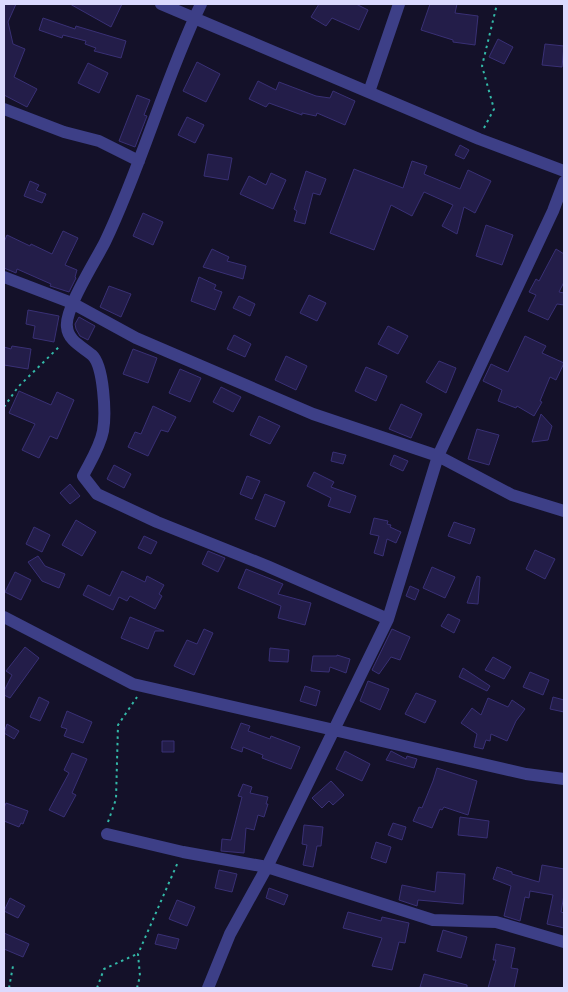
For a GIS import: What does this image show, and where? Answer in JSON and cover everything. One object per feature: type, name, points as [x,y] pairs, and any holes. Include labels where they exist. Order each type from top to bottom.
[{"type":"street","points":[[161,4],[478,139],[564,171]]},
{"type":"street","points":[[201,4],[105,241],[72,303],[66,327],[70,336],[92,355],[99,366],[104,418],[103,432],[83,476],[97,494],[157,522],[267,566],[388,619]]},
{"type":"street","points":[[369,92],[399,4]]},
{"type":"street","points":[[4,109],[64,132],[99,141],[139,160]]},
{"type":"street","points":[[208,988],[230,934],[267,867],[388,619],[438,456],[553,211],[564,182]]},
{"type":"street","points":[[4,277],[72,303],[136,338],[313,414],[438,456],[512,495],[564,511]]},
{"type":"street","points":[[4,616],[133,684],[526,774],[564,779]]},
{"type":"street","points":[[107,834],[183,852],[267,867],[433,920],[496,922],[564,942]]},
{"type":"path","points":[[478,139],[494,109],[482,66],[497,4]]},
{"type":"path","points":[[4,407],[18,386],[70,336]]},
{"type":"path","points":[[107,834],[108,818],[116,799],[118,725],[144,686]]},
{"type":"path","points":[[137,988],[140,976],[138,954],[183,852]]},
{"type":"path","points":[[97,988],[104,968],[138,954]]},
{"type":"path","points":[[9,988],[13,966]]},
{"type":"building","points":[[4,4],[16,4],[8,22],[13,44],[25,49],[14,77],[37,89],[27,107],[4,95]]},
{"type":"building","points":[[70,4],[122,4],[111,27]]},
{"type":"building","points":[[319,4],[356,4],[368,10],[359,30],[332,18],[326,26],[311,17]]},
{"type":"building","points":[[430,4],[457,4],[455,13],[478,16],[475,45],[453,42],[453,40],[421,30]]},
{"type":"building","points":[[43,18],[75,29],[76,26],[126,41],[121,58],[94,51],[96,48],[85,44],[86,41],[63,35],[62,38],[39,30]]},
{"type":"building","points":[[498,39],[513,47],[504,64],[489,57]]},
{"type":"building","points":[[545,44],[564,46],[562,67],[542,65]]},
{"type":"building","points":[[197,62],[220,74],[206,102],[183,91]]},
{"type":"building","points":[[88,63],[108,73],[99,93],[78,83]]},
{"type":"building","points":[[258,81],[276,90],[279,82],[316,96],[330,98],[333,91],[355,101],[345,125],[317,113],[316,116],[302,113],[302,115],[269,103],[266,107],[249,99]]},
{"type":"building","points":[[137,95],[150,100],[144,115],[147,116],[135,147],[119,141]]},
{"type":"building","points":[[187,117],[204,125],[195,143],[178,135]]},
{"type":"building","points":[[460,145],[469,150],[464,159],[455,155]]},
{"type":"building","points":[[208,154],[232,158],[228,180],[204,176]]},
{"type":"building","points":[[412,161],[427,166],[424,174],[460,189],[468,170],[491,181],[475,213],[464,207],[457,234],[442,226],[453,205],[424,192],[412,216],[391,205],[374,250],[330,233],[354,169],[403,188]]},
{"type":"building","points":[[306,171],[326,179],[320,195],[313,193],[305,224],[294,221],[297,211],[294,209]]},
{"type":"building","points":[[271,173],[286,180],[273,209],[240,194],[249,176],[266,185]]},
{"type":"building","points":[[30,181],[39,185],[36,190],[46,194],[42,203],[24,196]]},
{"type":"building","points":[[143,213],[163,222],[153,245],[133,236]]},
{"type":"building","points":[[486,225],[513,235],[502,265],[476,256]]},
{"type":"building","points":[[63,231],[78,238],[65,265],[77,270],[76,278],[69,292],[50,286],[51,284],[17,269],[16,273],[4,268],[4,242],[7,235],[52,254]]},
{"type":"building","points":[[212,249],[229,257],[227,261],[246,266],[243,279],[203,267]]},
{"type":"building","points":[[556,249],[564,254],[564,282],[559,292],[564,293],[564,305],[557,304],[548,320],[528,311],[536,295],[529,292],[536,279],[539,281]]},
{"type":"building","points":[[199,277],[216,285],[214,289],[222,292],[215,310],[191,301]]},
{"type":"building","points":[[109,286],[131,294],[121,317],[100,307]]},
{"type":"building","points":[[309,295],[326,303],[317,321],[300,313]]},
{"type":"building","points":[[239,296],[255,304],[250,316],[233,308]]},
{"type":"building","points":[[28,310],[59,316],[54,342],[33,338],[35,326],[26,324]]},
{"type":"building","points":[[79,317],[95,326],[88,340],[80,336],[76,329],[75,324]]},
{"type":"building","points":[[388,326],[408,336],[398,354],[378,344]]},
{"type":"building","points":[[234,335],[251,344],[245,357],[227,349]]},
{"type":"building","points":[[525,336],[546,346],[542,353],[564,363],[556,380],[550,377],[540,401],[542,402],[534,416],[517,406],[516,408],[498,401],[502,390],[483,381],[491,364],[508,372]]},
{"type":"building","points":[[12,346],[31,349],[28,369],[4,365],[4,347],[11,349]]},
{"type":"building","points":[[133,349],[157,358],[148,383],[123,374]]},
{"type":"building","points":[[286,356],[307,366],[296,390],[275,380]]},
{"type":"building","points":[[439,361],[456,368],[446,393],[426,382]]},
{"type":"building","points":[[366,367],[387,376],[376,401],[355,391]]},
{"type":"building","points":[[180,369],[201,378],[190,402],[169,393]]},
{"type":"building","points":[[221,387],[241,397],[233,412],[213,402]]},
{"type":"building","points":[[19,391],[51,405],[57,392],[74,400],[57,439],[50,436],[39,458],[22,450],[35,424],[9,413]]},
{"type":"building","points":[[401,404],[422,414],[411,438],[389,429]]},
{"type":"building","points":[[153,406],[176,417],[168,432],[161,430],[148,456],[128,447],[135,432],[141,434]]},
{"type":"building","points":[[541,414],[552,426],[548,440],[532,442]]},
{"type":"building","points":[[259,416],[280,426],[270,444],[250,435]]},
{"type":"building","points":[[477,429],[499,435],[489,465],[468,459]]},
{"type":"building","points":[[333,452],[346,455],[343,464],[331,461]]},
{"type":"building","points":[[394,455],[408,461],[403,471],[390,465]]},
{"type":"building","points":[[114,465],[131,474],[124,488],[107,479]]},
{"type":"building","points":[[314,472],[334,482],[331,487],[356,496],[350,513],[328,506],[331,498],[307,486]]},
{"type":"building","points":[[247,476],[260,481],[252,499],[240,494]]},
{"type":"building","points":[[70,484],[80,496],[70,504],[60,493]]},
{"type":"building","points":[[265,494],[285,502],[275,527],[255,519]]},
{"type":"building","points":[[374,518],[388,521],[387,524],[391,525],[390,527],[401,532],[396,543],[387,539],[383,556],[374,553],[379,536],[370,534]]},
{"type":"building","points":[[76,520],[96,532],[82,556],[62,545]]},
{"type":"building","points":[[454,522],[475,529],[470,544],[448,536]]},
{"type":"building","points":[[34,527],[50,535],[42,552],[26,544]]},
{"type":"building","points":[[144,536],[157,542],[151,554],[138,548]]},
{"type":"building","points":[[535,550],[555,559],[545,579],[526,569]]},
{"type":"building","points":[[208,551],[225,558],[218,572],[202,564]]},
{"type":"building","points":[[38,556],[45,566],[65,574],[59,588],[42,581],[28,562]]},
{"type":"building","points":[[432,567],[455,577],[445,598],[423,588]]},
{"type":"building","points":[[246,569],[283,584],[278,594],[311,603],[305,625],[278,618],[281,606],[238,588]]},
{"type":"building","points":[[122,571],[145,582],[147,576],[164,585],[159,594],[162,596],[155,609],[130,596],[127,601],[119,597],[113,610],[83,595],[88,585],[110,596]]},
{"type":"building","points":[[15,572],[31,580],[21,600],[5,592]]},
{"type":"building","points":[[477,576],[480,577],[478,604],[467,603]]},
{"type":"building","points":[[410,586],[419,590],[415,600],[406,596]]},
{"type":"building","points":[[448,614],[460,620],[454,633],[441,626]]},
{"type":"building","points":[[130,617],[164,631],[155,631],[148,649],[121,638]]},
{"type":"building","points":[[204,629],[213,633],[194,675],[174,666],[187,640],[197,644]]},
{"type":"building","points":[[392,629],[410,637],[400,660],[391,657],[379,674],[372,670]]},
{"type":"building","points":[[25,647],[39,658],[10,698],[4,695],[12,675],[6,671]]},
{"type":"building","points":[[270,648],[289,650],[288,662],[269,661]]},
{"type":"building","points":[[337,655],[350,659],[346,673],[330,667],[329,672],[311,671],[313,656]]},
{"type":"building","points":[[493,657],[511,667],[504,679],[485,670]]},
{"type":"building","points":[[463,668],[490,686],[487,691],[459,677]]},
{"type":"building","points":[[530,672],[549,680],[543,695],[523,687]]},
{"type":"building","points":[[368,681],[389,689],[380,710],[360,701]]},
{"type":"building","points":[[305,686],[320,691],[316,706],[300,701]]},
{"type":"building","points":[[416,693],[436,701],[425,723],[405,714]]},
{"type":"building","points":[[39,697],[49,702],[40,721],[30,717]]},
{"type":"building","points":[[553,697],[564,700],[564,712],[550,709]]},
{"type":"building","points":[[488,698],[508,707],[512,700],[525,709],[516,721],[507,741],[491,734],[490,741],[486,740],[483,749],[474,747],[477,734],[461,723],[472,708],[481,715]]},
{"type":"building","points":[[67,711],[92,722],[83,743],[64,736],[67,729],[61,727]]},
{"type":"building","points":[[241,723],[250,726],[248,731],[270,739],[271,736],[300,747],[291,769],[262,758],[263,755],[243,747],[242,752],[231,748]]},
{"type":"building","points":[[7,724],[19,731],[14,739],[4,733]]},
{"type":"building","points":[[162,741],[174,741],[174,752],[162,752]]},
{"type":"building","points":[[345,751],[370,764],[362,781],[336,769]]},
{"type":"building","points":[[391,751],[406,759],[407,756],[417,759],[414,768],[386,760]]},
{"type":"building","points":[[72,753],[87,759],[72,793],[76,795],[64,817],[49,810],[69,773],[64,770]]},
{"type":"building","points":[[437,768],[477,781],[468,815],[444,807],[442,810],[440,809],[432,828],[413,821],[419,807],[422,808]]},
{"type":"building","points":[[331,781],[344,795],[333,805],[329,801],[322,808],[312,798]]},
{"type":"building","points":[[243,784],[252,787],[250,793],[268,797],[264,817],[258,815],[254,830],[246,828],[244,853],[221,851],[222,839],[231,840],[242,797],[238,796]]},
{"type":"building","points":[[6,803],[28,811],[23,824],[21,823],[19,827],[4,821]]},
{"type":"building","points":[[460,817],[489,821],[487,838],[458,835]]},
{"type":"building","points":[[393,823],[406,827],[402,840],[388,835]]},
{"type":"building","points":[[304,825],[323,827],[321,846],[317,846],[313,867],[303,865],[307,845],[302,844]]},
{"type":"building","points":[[376,842],[391,847],[386,863],[371,858]]},
{"type":"building","points":[[542,865],[564,869],[564,895],[561,912],[564,913],[564,928],[547,924],[553,895],[530,891],[529,898],[525,897],[520,921],[504,916],[511,886],[493,879],[497,867],[512,872],[512,874],[539,882]]},
{"type":"building","points":[[219,870],[237,874],[232,892],[215,888]]},
{"type":"building","points":[[437,872],[465,874],[463,904],[418,900],[417,906],[399,900],[402,885],[435,892]]},
{"type":"building","points":[[269,888],[288,895],[284,905],[266,898]]},
{"type":"building","points":[[10,898],[25,906],[18,918],[4,911]]},
{"type":"building","points":[[177,900],[195,907],[187,926],[169,919]]},
{"type":"building","points":[[348,912],[381,921],[382,917],[409,923],[405,943],[399,942],[392,970],[372,966],[382,938],[343,928]]},
{"type":"building","points":[[443,930],[467,937],[461,958],[437,951]]},
{"type":"building","points":[[4,933],[29,944],[23,957],[4,949]]},
{"type":"building","points":[[158,934],[179,939],[176,949],[155,944]]},
{"type":"building","points":[[496,944],[515,948],[511,968],[518,969],[514,988],[488,988],[496,960],[493,960]]},
{"type":"building","points":[[424,974],[467,985],[467,988],[420,987]]}]
